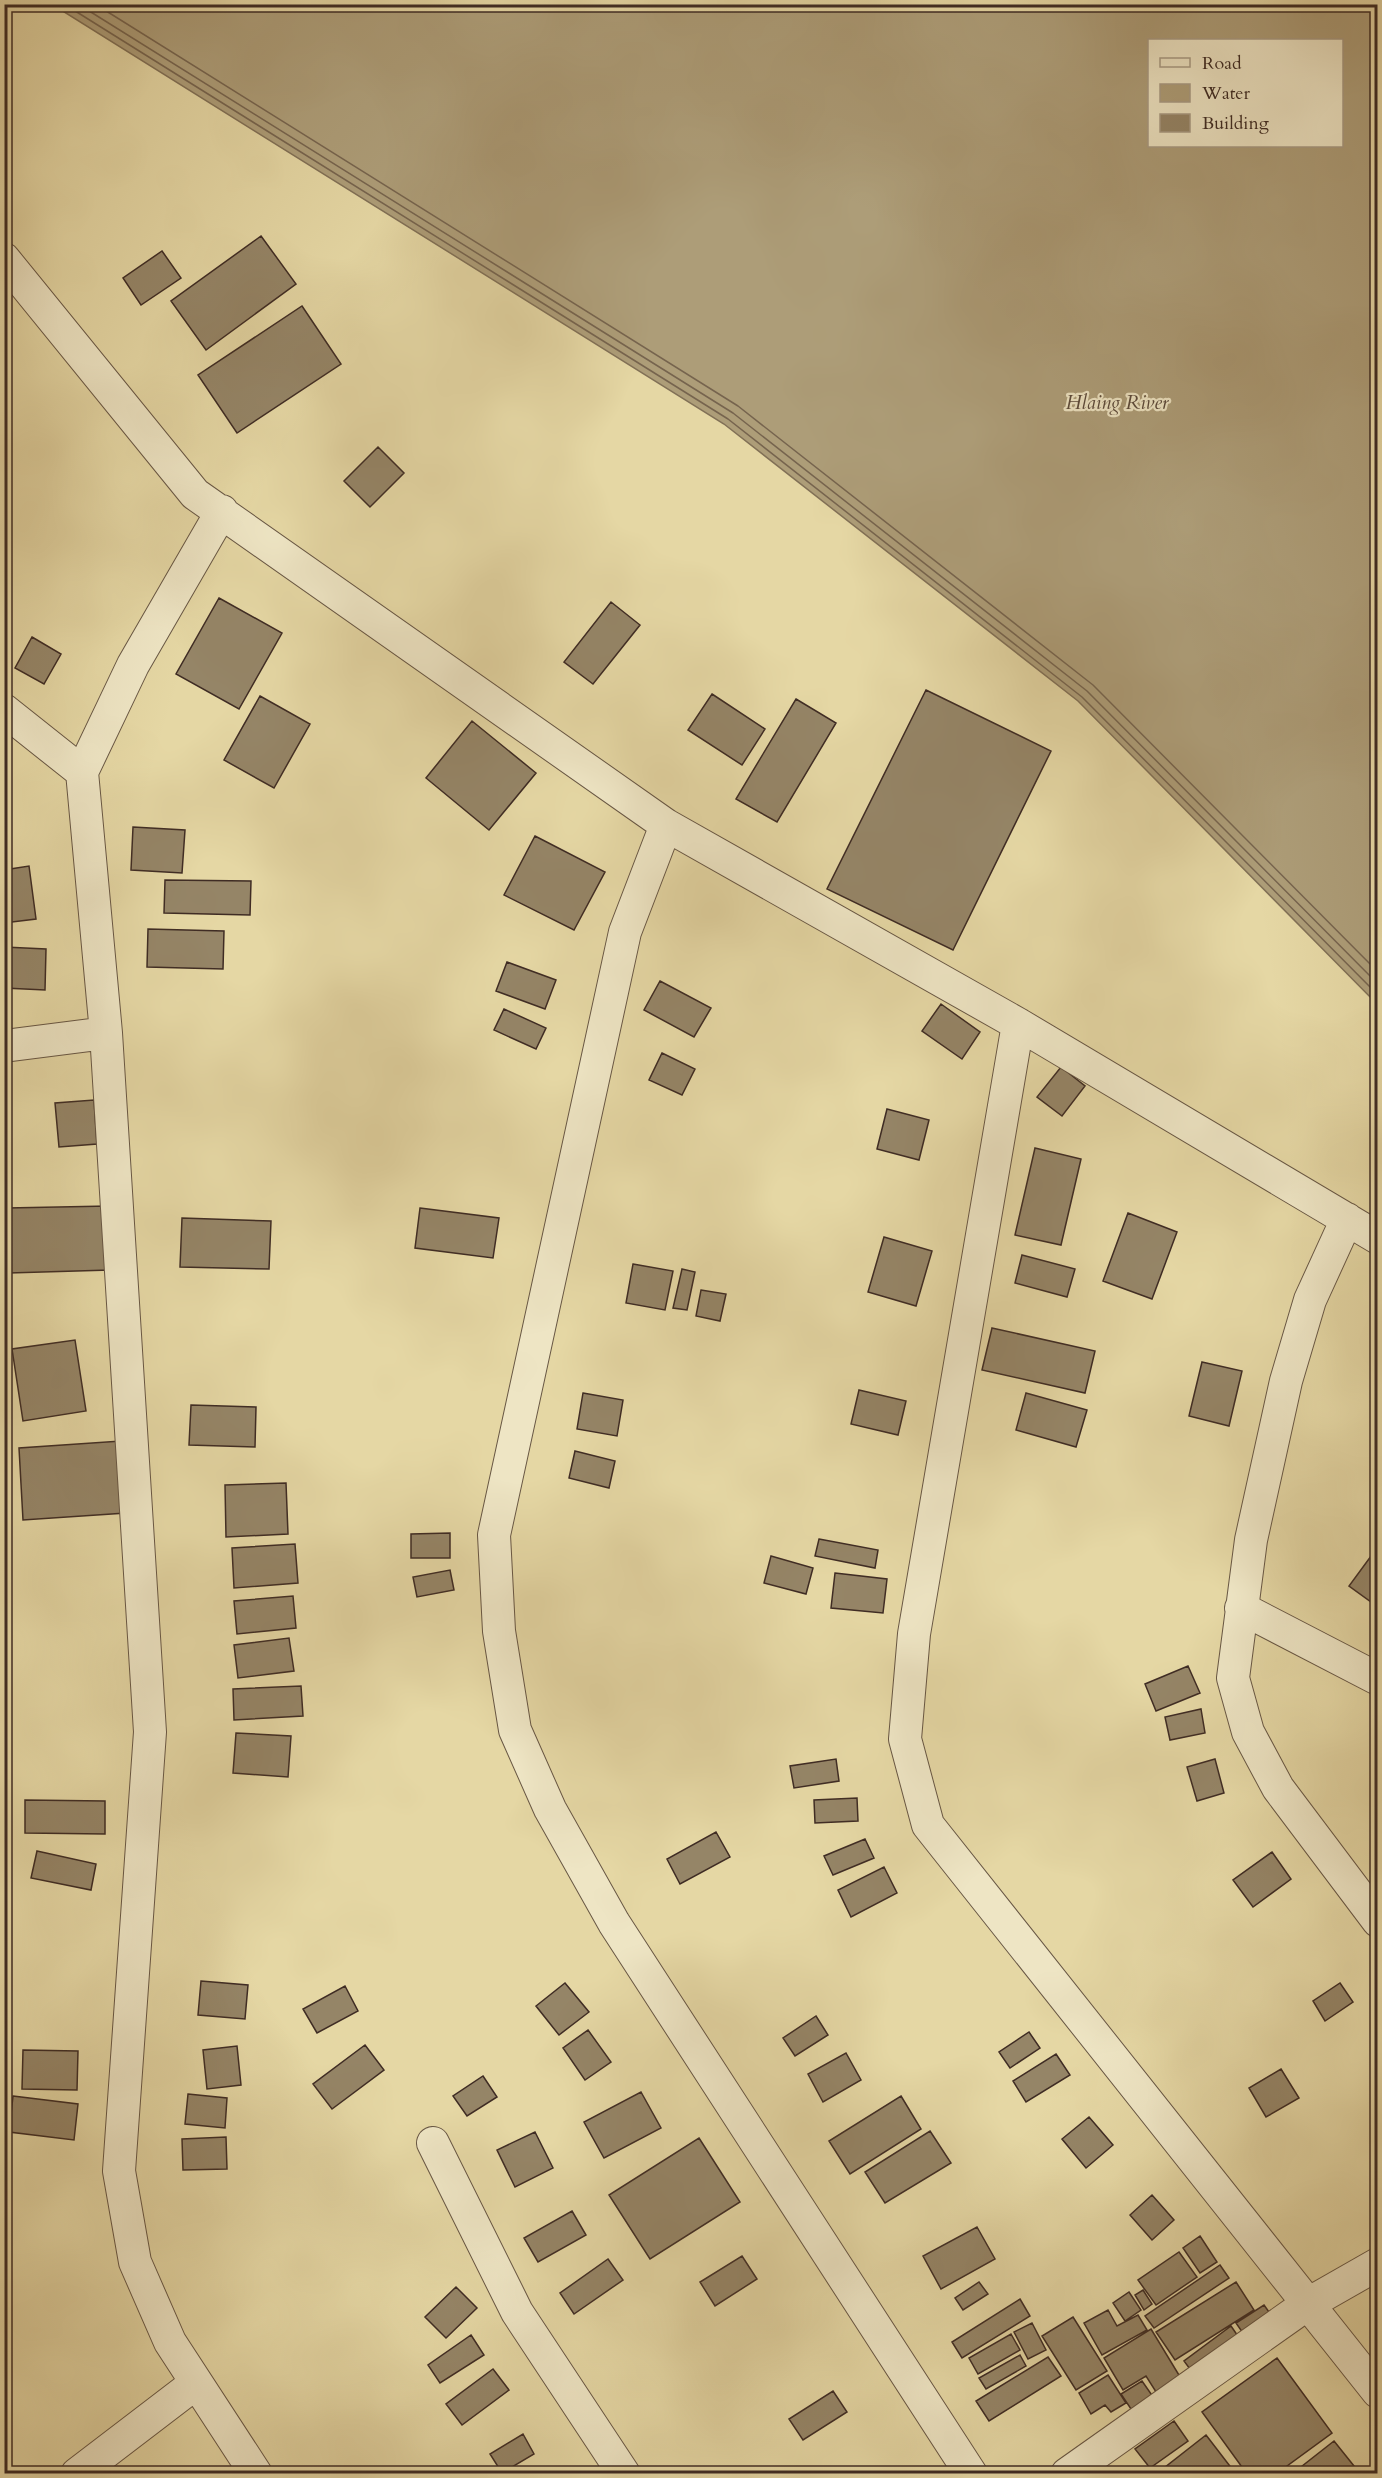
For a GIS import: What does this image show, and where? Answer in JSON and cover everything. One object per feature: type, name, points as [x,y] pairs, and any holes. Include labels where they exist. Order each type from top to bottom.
[{"type":"street","points":[[4,260],[195,494],[666,825],[1018,1024],[1377,1238]]},
{"type":"street","points":[[222,511],[133,665],[82,772],[106,1033],[150,1732],[119,2171],[135,2262],[170,2342],[256,2474]]},
{"type":"street","points":[[4,710],[82,772]]},
{"type":"street","points":[[666,825],[625,932],[494,1534],[499,1630],[515,1730],[550,1809],[614,1923],[972,2474]]},
{"type":"street","points":[[1018,1024],[914,1634],[905,1739],[928,1825],[1377,2392]]},
{"type":"street","points":[[4,1046],[106,1033]]},
{"type":"street","points":[[1347,1219],[1310,1300],[1286,1381],[1251,1540],[1233,1678],[1248,1732],[1278,1788],[1377,1921]]},
{"type":"street","points":[[1241,1608],[1377,1679]]},
{"type":"street","points":[[434,2143],[517,2312],[624,2474]]},
{"type":"street","points":[[1067,2474],[1306,2305],[1377,2264]]},
{"type":"street","points":[[77,2474],[196,2383]]},
{"type":"water","name":"Hlaing River","points":[[53,5],[1377,5],[1377,1004],[1078,701],[724,424]]},
{"type":"building","points":[[261,236],[296,284],[206,350],[171,301]]},
{"type":"building","points":[[162,251],[181,278],[141,305],[123,278]]},
{"type":"building","points":[[302,306],[341,364],[237,433],[198,375]]},
{"type":"building","points":[[378,447],[404,473],[370,507],[344,481]]},
{"type":"building","points":[[219,598],[282,633],[239,709],[176,674]]},
{"type":"building","points":[[611,602],[640,625],[593,684],[564,662]]},
{"type":"building","points":[[32,637],[61,654],[44,684],[15,668]]},
{"type":"building","points":[[926,690],[1051,751],[953,950],[827,889]]},
{"type":"building","points":[[712,694],[765,729],[742,765],[688,730]]},
{"type":"building","points":[[260,696],[310,724],[274,788],[224,760]]},
{"type":"building","points":[[796,699],[836,723],[777,822],[736,799]]},
{"type":"building","points":[[472,721],[536,773],[489,830],[426,778]]},
{"type":"building","points":[[133,827],[185,830],[182,873],[131,870]]},
{"type":"building","points":[[535,836],[605,872],[574,930],[504,895]]},
{"type":"building","points":[[29,866],[36,919],[4,923],[4,870]]},
{"type":"building","points":[[165,880],[251,881],[250,915],[164,913]]},
{"type":"building","points":[[148,929],[224,931],[223,969],[147,967]]},
{"type":"building","points":[[4,947],[46,949],[45,990],[4,988]]},
{"type":"building","points":[[507,962],[556,980],[545,1009],[496,991]]},
{"type":"building","points":[[660,981],[711,1008],[694,1037],[644,1010]]},
{"type":"building","points":[[941,1004],[980,1032],[962,1059],[922,1031]]},
{"type":"building","points":[[504,1009],[546,1028],[536,1049],[494,1030]]},
{"type":"building","points":[[662,1053],[695,1069],[682,1095],[649,1080]]},
{"type":"building","points":[[1061,1067],[1085,1086],[1062,1116],[1037,1097]]},
{"type":"building","points":[[94,1100],[97,1144],[59,1147],[55,1103]]},
{"type":"building","points":[[887,1109],[929,1120],[919,1160],[877,1149]]},
{"type":"building","points":[[1035,1148],[1081,1159],[1061,1245],[1015,1235]]},
{"type":"building","points":[[109,1206],[110,1270],[9,1273],[7,1208]]},
{"type":"building","points":[[420,1208],[499,1218],[493,1258],[415,1248]]},
{"type":"building","points":[[1128,1213],[1177,1232],[1152,1299],[1103,1281]]},
{"type":"building","points":[[182,1218],[271,1221],[269,1269],[180,1267]]},
{"type":"building","points":[[884,1237],[932,1251],[916,1306],[868,1292]]},
{"type":"building","points":[[1022,1255],[1075,1269],[1067,1297],[1015,1283]]},
{"type":"building","points":[[633,1264],[673,1271],[665,1310],[626,1303]]},
{"type":"building","points":[[682,1269],[695,1272],[687,1310],[673,1308]]},
{"type":"building","points":[[701,1290],[726,1294],[720,1321],[696,1316]]},
{"type":"building","points":[[992,1328],[1095,1351],[1085,1393],[982,1370]]},
{"type":"building","points":[[75,1340],[86,1411],[23,1421],[12,1349]]},
{"type":"building","points":[[1202,1362],[1242,1371],[1229,1426],[1189,1416]]},
{"type":"building","points":[[859,1390],[906,1401],[898,1435],[851,1424]]},
{"type":"building","points":[[583,1393],[623,1400],[617,1436],[577,1429]]},
{"type":"building","points":[[1026,1393],[1087,1410],[1076,1447],[1016,1430]]},
{"type":"building","points":[[191,1405],[256,1407],[255,1447],[189,1445]]},
{"type":"building","points":[[121,1441],[126,1513],[23,1520],[19,1448]]},
{"type":"building","points":[[575,1451],[615,1461],[609,1488],[569,1478]]},
{"type":"building","points":[[286,1483],[288,1534],[226,1537],[225,1485]]},
{"type":"building","points":[[450,1533],[450,1558],[411,1558],[411,1534]]},
{"type":"building","points":[[819,1539],[878,1550],[875,1568],[815,1556]]},
{"type":"building","points":[[295,1544],[298,1583],[234,1588],[232,1548]]},
{"type":"building","points":[[1378,1549],[1378,1607],[1349,1586]]},
{"type":"building","points":[[771,1556],[813,1568],[806,1594],[764,1583]]},
{"type":"building","points":[[450,1570],[454,1590],[417,1597],[413,1577]]},
{"type":"building","points":[[835,1573],[887,1579],[883,1613],[831,1608]]},
{"type":"building","points":[[293,1596],[296,1628],[237,1634],[234,1601]]},
{"type":"building","points":[[289,1638],[294,1671],[238,1678],[234,1645]]},
{"type":"building","points":[[1188,1666],[1200,1693],[1156,1711],[1145,1684]]},
{"type":"building","points":[[301,1686],[303,1716],[234,1720],[233,1689]]},
{"type":"building","points":[[1201,1709],[1205,1733],[1170,1740],[1165,1717]]},
{"type":"building","points":[[236,1733],[291,1736],[288,1777],[233,1773]]},
{"type":"building","points":[[836,1759],[839,1781],[794,1788],[790,1766]]},
{"type":"building","points":[[1215,1759],[1224,1793],[1197,1801],[1187,1767]]},
{"type":"building","points":[[857,1798],[858,1821],[815,1823],[814,1800]]},
{"type":"building","points":[[25,1800],[105,1801],[105,1834],[25,1833]]},
{"type":"building","points":[[716,1832],[730,1857],[680,1884],[667,1859]]},
{"type":"building","points":[[865,1839],[874,1858],[833,1875],[824,1856]]},
{"type":"building","points":[[37,1851],[96,1864],[91,1890],[31,1878]]},
{"type":"building","points":[[1272,1852],[1291,1879],[1253,1907],[1233,1880]]},
{"type":"building","points":[[884,1867],[897,1893],[851,1917],[838,1890]]},
{"type":"building","points":[[201,1981],[248,1985],[245,2019],[198,2015]]},
{"type":"building","points":[[565,1983],[589,2012],[559,2035],[536,2006]]},
{"type":"building","points":[[1340,1983],[1353,2002],[1325,2021],[1313,2001]]},
{"type":"building","points":[[345,1986],[358,2011],[317,2033],[303,2009]]},
{"type":"building","points":[[816,2016],[828,2035],[795,2056],[783,2038]]},
{"type":"building","points":[[588,2030],[611,2062],[585,2080],[563,2048]]},
{"type":"building","points":[[1029,2032],[1040,2048],[1010,2068],[999,2052]]},
{"type":"building","points":[[365,2045],[384,2070],[332,2109],[313,2084]]},
{"type":"building","points":[[237,2046],[241,2085],[207,2089],[203,2050]]},
{"type":"building","points":[[23,2050],[78,2051],[77,2090],[22,2089]]},
{"type":"building","points":[[846,2053],[861,2080],[823,2102],[808,2074]]},
{"type":"building","points":[[1056,2054],[1070,2075],[1026,2102],[1013,2081]]},
{"type":"building","points":[[1281,2069],[1299,2098],[1266,2117],[1249,2088]]},
{"type":"building","points":[[483,2076],[497,2097],[467,2116],[453,2096]]},
{"type":"building","points":[[641,2092],[661,2128],[604,2158],[584,2122]]},
{"type":"building","points":[[188,2094],[227,2098],[225,2128],[185,2124]]},
{"type":"building","points":[[13,2096],[78,2104],[74,2140],[9,2132]]},
{"type":"building","points":[[901,2096],[921,2129],[850,2174],[829,2141]]},
{"type":"building","points":[[1089,2117],[1113,2145],[1086,2168],[1062,2139]]},
{"type":"building","points":[[930,2131],[951,2163],[885,2203],[865,2172]]},
{"type":"building","points":[[535,2132],[553,2168],[515,2187],[497,2150]]},
{"type":"building","points":[[226,2137],[227,2169],[183,2170],[182,2139]]},
{"type":"building","points":[[699,2138],[740,2202],[650,2259],[609,2195]]},
{"type":"building","points":[[1152,2195],[1174,2220],[1152,2240],[1130,2215]]},
{"type":"building","points":[[572,2211],[586,2235],[538,2262],[524,2238]]},
{"type":"building","points":[[977,2227],[995,2259],[941,2289],[923,2256]]},
{"type":"building","points":[[1200,2236],[1217,2262],[1200,2273],[1183,2248]]},
{"type":"building","points":[[1179,2252],[1197,2277],[1156,2305],[1138,2280]]},
{"type":"building","points":[[742,2256],[757,2279],[715,2306],[700,2282]]},
{"type":"building","points":[[608,2259],[623,2280],[574,2314],[560,2293]]},
{"type":"building","points":[[1220,2265],[1229,2278],[1154,2328],[1145,2316]]},
{"type":"building","points":[[979,2282],[988,2294],[963,2310],[955,2298]]},
{"type":"building","points":[[1236,2282],[1254,2310],[1175,2360],[1156,2332]]},
{"type":"building","points":[[456,2287],[477,2308],[446,2338],[425,2317]]},
{"type":"building","points":[[1143,2290],[1152,2304],[1144,2310],[1135,2295]]},
{"type":"building","points":[[1129,2292],[1141,2310],[1125,2321],[1113,2303]]},
{"type":"building","points":[[1020,2299],[1030,2316],[962,2358],[952,2342]]},
{"type":"building","points":[[1264,2305],[1274,2319],[1247,2339],[1236,2323]]},
{"type":"building","points":[[1108,2310],[1117,2326],[1138,2315],[1147,2330],[1102,2355],[1084,2323]]},
{"type":"building","points":[[1073,2317],[1107,2371],[1076,2390],[1042,2336]]},
{"type":"building","points":[[1032,2323],[1046,2350],[1028,2359],[1014,2332]]},
{"type":"building","points":[[1231,2326],[1242,2342],[1195,2376],[1184,2361]]},
{"type":"building","points":[[1151,2329],[1182,2380],[1158,2395],[1146,2376],[1123,2390],[1104,2358]]},
{"type":"building","points":[[1011,2334],[1020,2350],[978,2374],[969,2358]]},
{"type":"building","points":[[471,2335],[484,2355],[440,2383],[428,2365]]},
{"type":"building","points":[[1020,2355],[1026,2366],[986,2389],[979,2378]]},
{"type":"building","points":[[1048,2357],[1061,2376],[989,2421],[976,2401]]},
{"type":"building","points":[[1277,2358],[1332,2433],[1276,2474],[1247,2474],[1202,2412]]},
{"type":"building","points":[[493,2369],[509,2390],[462,2425],[446,2404]]},
{"type":"building","points":[[1108,2375],[1126,2403],[1111,2412],[1105,2405],[1091,2414],[1079,2393]]},
{"type":"building","points":[[1142,2381],[1156,2401],[1135,2415],[1121,2394]]},
{"type":"building","points":[[833,2391],[847,2412],[803,2440],[789,2419]]},
{"type":"building","points":[[1174,2421],[1188,2441],[1150,2468],[1135,2449]]},
{"type":"building","points":[[523,2434],[534,2454],[502,2473],[490,2454]]},
{"type":"building","points":[[1206,2435],[1236,2474],[1168,2474],[1164,2468]]},
{"type":"building","points":[[1334,2441],[1354,2466],[1345,2474],[1292,2474]]}]
